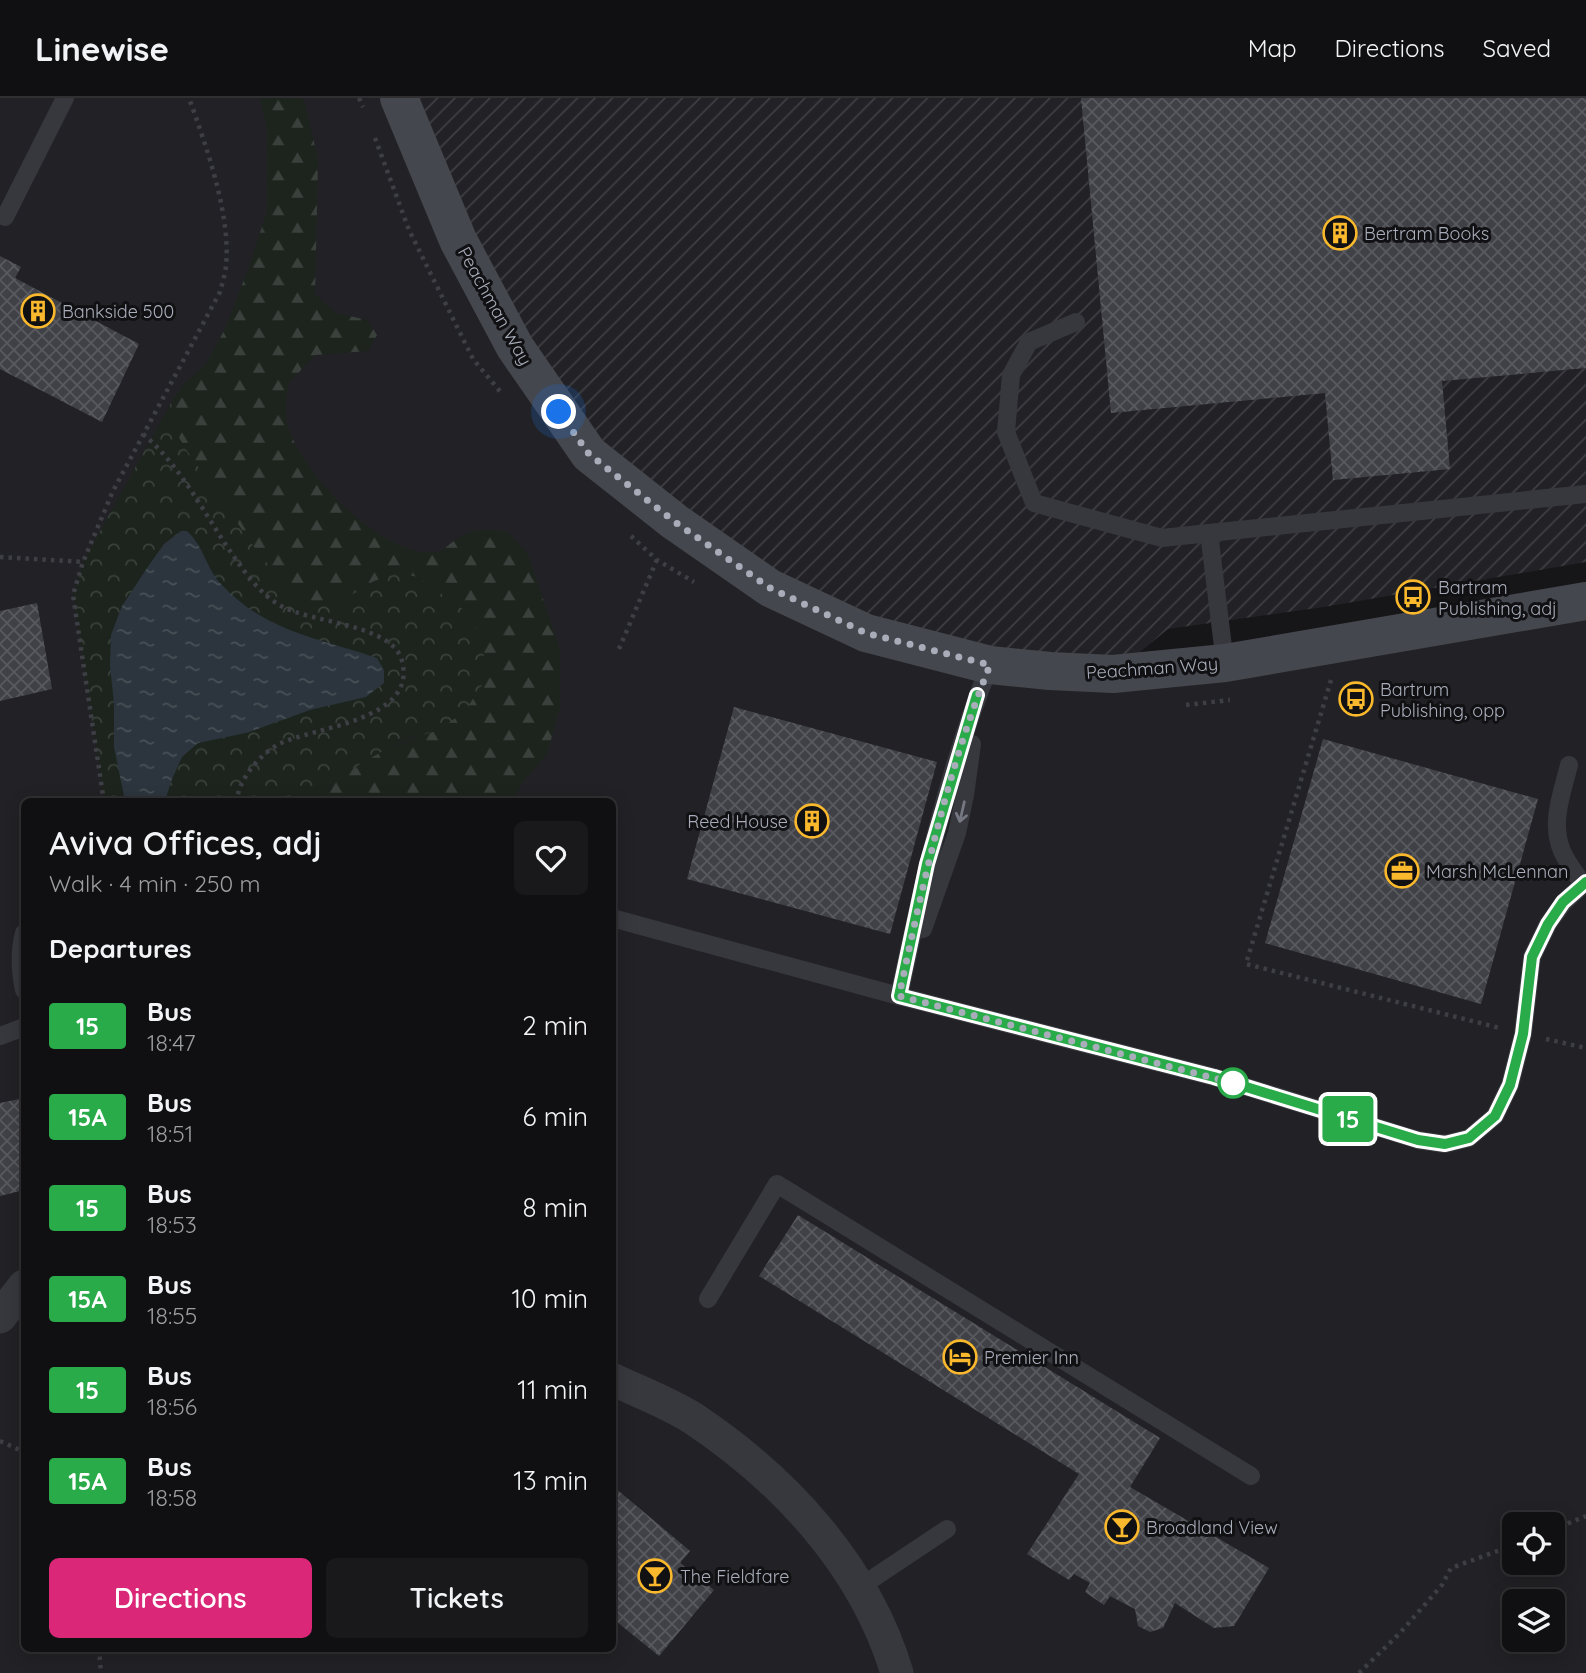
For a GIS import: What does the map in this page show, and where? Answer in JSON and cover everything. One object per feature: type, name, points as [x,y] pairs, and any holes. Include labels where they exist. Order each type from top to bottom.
[{"type":"street","name":"Peachman Way","points":[[381,104],[515,347],[589,454],[675,522],[770,588],[866,633],[984,680],[1050,671],[1113,674],[1225,663],[1335,670],[1586,601]]},
{"type":"street","points":[[0,1317],[21,1290]]},
{"type":"street","points":[[616,1381],[692,1418],[767,1474],[820,1529],[860,1587],[897,1673]]},
{"type":"lane","points":[[5,217],[65,98]]},
{"type":"lane","points":[[1076,322],[1029,342],[1011,375],[1006,432],[1034,503],[1162,538],[1586,494]]},
{"type":"lane","points":[[1209,533],[1225,663]]},
{"type":"lane","points":[[899,996],[957,833],[984,680]]},
{"type":"lane","points":[[616,919],[899,996],[1214,1077],[1418,1140],[1445,1144],[1469,1138],[1495,1116],[1510,1085],[1523,1034],[1532,957],[1563,902],[1585,883],[1563,853],[1556,832],[1558,808],[1569,765]]},
{"type":"lane","points":[[21,943],[21,976]]},
{"type":"lane","points":[[0,1036],[21,1028]]},
{"type":"lane","points":[[708,1300],[777,1184],[1251,1476]]},
{"type":"lane","points":[[860,1587],[947,1529]]},
{"type":"path","points":[[103,798],[73,595],[83,562],[113,491],[220,292],[226,267],[226,238],[211,163],[188,98]]},
{"type":"path","points":[[359,98],[381,104]]},
{"type":"path","points":[[373,134],[409,230],[473,359],[507,401]]},
{"type":"path","points":[[143,434],[161,449],[181,475],[226,546],[254,584],[282,607],[379,636],[396,647],[403,663],[403,680],[393,698],[379,711],[278,745],[251,768],[237,790],[237,798]]},
{"type":"path","points":[[619,649],[675,522]]},
{"type":"path","points":[[626,531],[657,560],[701,586]]},
{"type":"path","points":[[0,558],[83,562]]},
{"type":"path","points":[[1318,685],[1335,670]]},
{"type":"path","points":[[1335,670],[1247,964],[1586,1048]]},
{"type":"path","points":[[1184,705],[1237,699]]},
{"type":"path","points":[[0,1441],[21,1451]]},
{"type":"path","points":[[1565,1525],[1586,1516]]},
{"type":"path","points":[[1359,1673],[1401,1633],[1442,1585],[1451,1569],[1502,1550]]},
{"type":"path","points":[[99,1652],[102,1673]]},
{"type":"shaded area","points":[[0,98],[399,98],[1050,671],[1586,601],[1586,1673],[0,1673]]},
{"type":"shaded area","points":[[399,98],[1586,98],[1586,562],[1324,607],[1168,629],[1113,674],[866,633],[589,454]]},
{"type":"green space","points":[[260,98],[302,98],[318,159],[315,294],[336,313],[367,320],[377,335],[368,351],[315,355],[288,384],[287,422],[294,442],[307,464],[346,508],[393,542],[417,551],[438,552],[469,533],[499,530],[507,531],[528,554],[560,650],[560,707],[547,754],[523,782],[515,798],[319,798],[344,776],[373,757],[404,742],[439,730],[483,648],[471,615],[418,577],[337,604],[315,605],[295,597],[254,547],[170,422],[172,401],[184,384],[206,364],[225,329],[250,264],[267,211],[267,131]]},
{"type":"green space","points":[[172,401],[170,422],[185,448],[254,547],[295,597],[315,605],[337,604],[374,581],[398,573],[418,577],[471,615],[483,648],[486,679],[465,711],[439,730],[402,741],[366,760],[334,783],[319,798],[104,798],[73,595],[83,562]]},
{"type":"water","points":[[181,531],[187,531],[217,579],[239,601],[294,632],[377,658],[384,670],[384,683],[366,697],[310,710],[246,733],[198,743],[182,757],[166,798],[124,798],[114,747],[111,635],[122,606],[164,544]]},
{"type":"building","name":"Bertram Books","points":[[1081,98],[1586,98],[1586,368],[1442,381],[1450,469],[1333,480],[1325,393],[1111,413]]},
{"type":"building","name":"Bankside 500","points":[[0,256],[21,267],[15,278],[139,344],[102,422],[0,369]]},
{"type":"building","points":[[37,603],[52,689],[0,701],[0,611]]},
{"type":"building","name":"Reed House","points":[[734,707],[937,762],[890,934],[687,879]]},
{"type":"building","name":"Marsh McLennan","points":[[1323,739],[1538,799],[1481,1004],[1265,943]]},
{"type":"building","points":[[21,1099],[21,1191],[0,1196],[0,1103]]},
{"type":"building","points":[[798,1215],[1160,1438],[1130,1487],[1269,1568],[1234,1626],[1214,1628],[1175,1603],[1163,1628],[1150,1632],[1138,1626],[1135,1609],[1110,1596],[1104,1605],[1085,1592],[1090,1583],[1074,1574],[1069,1580],[1027,1554],[1079,1474],[759,1276]]},
{"type":"building","name":"The Fieldfare","points":[[616,1489],[690,1551],[680,1563],[714,1590],[659,1656],[616,1621]]},
{"type":"bus line","name":"15","points":[[977,695],[927,864],[899,996],[1214,1077],[1418,1140],[1445,1144],[1469,1138],[1495,1116],[1510,1085],[1523,1034],[1532,957],[1548,924],[1563,902],[1586,882]]},
{"type":"place","name":"Bertram Books","points":[[1340,233]]},
{"type":"place","name":"Bankside 500","points":[[38,311]]},
{"type":"place","name":"Bartram Publishing, adj","points":[[1413,597]]},
{"type":"place","name":"Bartrum Publishing, opp","points":[[1356,699]]},
{"type":"place","name":"Reed House","points":[[812,821]]},
{"type":"place","name":"Marsh McLennan","points":[[1402,871]]},
{"type":"place","name":"Premier Inn","points":[[960,1357]]},
{"type":"place","name":"Broadland View","points":[[1122,1527]]},
{"type":"place","name":"The Fieldfare","points":[[655,1576]]},
{"type":"route","points":[[559,412],[589,454],[675,522],[770,588],[866,633],[990,665],[977,695],[927,864],[899,996],[1233,1083]]}]
